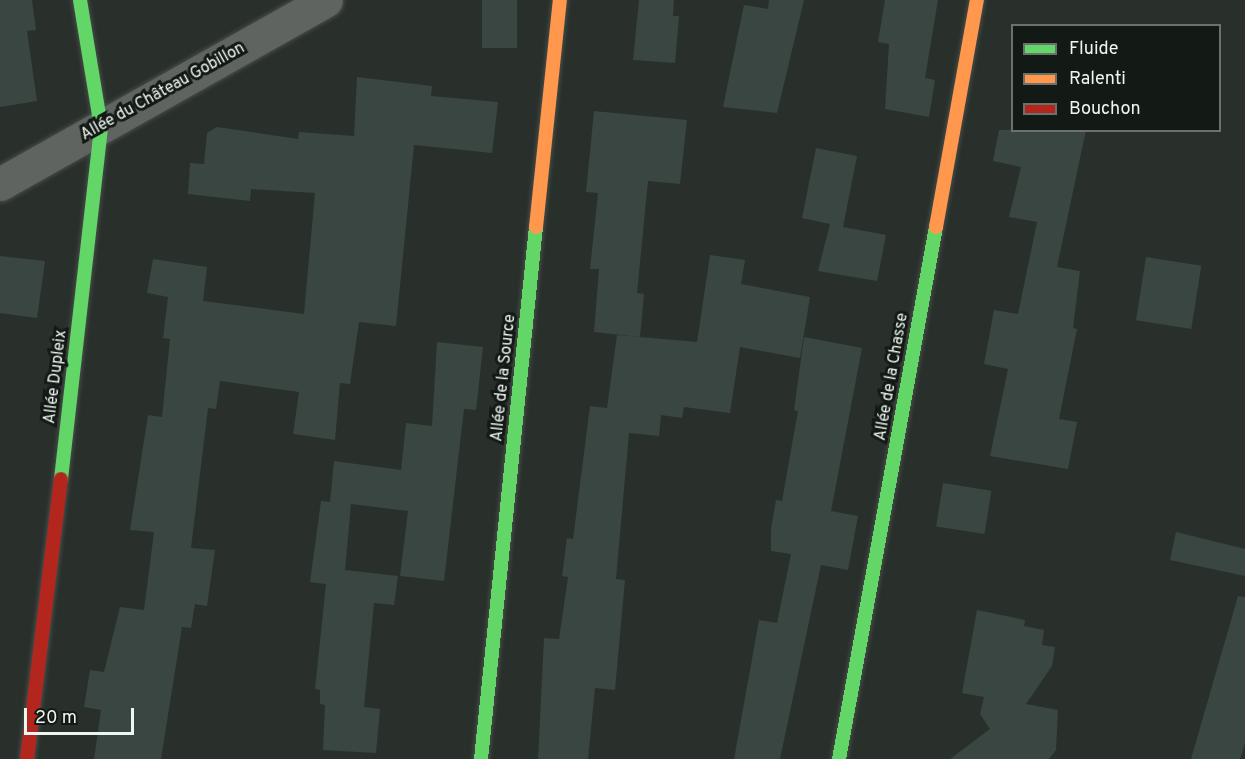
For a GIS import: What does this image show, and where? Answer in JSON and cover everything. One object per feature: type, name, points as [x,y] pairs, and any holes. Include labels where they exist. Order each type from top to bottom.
[{"type":"street","name":"Allée Dupleix","points":[[27,759],[101,127],[80,0]]},
{"type":"street","name":"Allée du Château Gobillon","points":[[0,184],[326,0]]},
{"type":"street","name":"Allée de la Source","points":[[481,759],[560,0]]},
{"type":"street","name":"Allée de la Chasse","points":[[839,759],[977,0]]},
{"type":"building","points":[[0,0],[32,0],[36,30],[27,31],[37,101],[0,107]]},
{"type":"building","points":[[482,0],[517,0],[517,48],[482,48]]},
{"type":"building","points":[[639,0],[674,0],[673,16],[679,16],[675,63],[633,60]]},
{"type":"building","points":[[769,0],[804,0],[777,113],[723,107],[744,5],[768,9]]},
{"type":"building","points":[[885,0],[938,0],[925,78],[935,80],[929,117],[885,109],[889,44],[878,42]]},
{"type":"building","points":[[357,77],[432,86],[431,96],[498,102],[492,153],[414,145],[396,326],[359,322],[350,384],[340,383],[335,440],[293,434],[299,392],[220,381],[216,409],[208,408],[191,548],[215,550],[207,606],[195,604],[191,628],[182,627],[161,759],[94,759],[101,710],[84,707],[90,670],[104,672],[120,607],[144,610],[154,532],[130,530],[148,415],[162,417],[170,339],[163,338],[168,297],[147,293],[153,259],[207,267],[203,301],[304,314],[315,193],[251,189],[250,201],[188,194],[190,163],[204,164],[207,133],[217,127],[298,139],[299,132],[354,136]]},
{"type":"building","points":[[594,111],[687,120],[680,184],[648,181],[637,293],[644,294],[640,337],[594,332],[599,269],[590,269],[598,193],[586,192]]},
{"type":"building","points":[[999,130],[1086,132],[1057,267],[1080,271],[1073,328],[1077,329],[1059,419],[1077,422],[1068,469],[990,456],[1008,369],[984,364],[994,310],[1018,314],[1037,222],[1009,217],[1021,167],[993,161]]},
{"type":"building","points":[[816,148],[857,156],[843,227],[886,235],[877,281],[818,271],[830,224],[802,218]]},
{"type":"building","points":[[710,255],[745,260],[741,284],[810,297],[800,358],[740,347],[730,413],[684,407],[682,418],[661,415],[659,436],[629,433],[616,579],[625,580],[615,690],[595,688],[588,759],[538,759],[544,638],[559,639],[568,577],[562,576],[567,538],[573,539],[590,406],[607,408],[617,335],[697,342]]},
{"type":"building","points":[[0,256],[45,261],[37,318],[0,313]]},
{"type":"building","points":[[1146,257],[1201,266],[1191,329],[1136,320]]},
{"type":"building","points":[[804,337],[862,348],[831,511],[858,516],[848,570],[821,565],[780,759],[734,759],[759,620],[777,623],[791,554],[771,551],[771,529],[776,500],[782,501],[798,411],[794,410]]},
{"type":"building","points":[[437,342],[483,347],[476,410],[464,409],[444,581],[400,576],[408,511],[351,504],[345,570],[398,576],[394,605],[374,603],[364,707],[380,709],[376,753],[323,750],[325,705],[320,704],[320,690],[315,689],[326,584],[310,582],[321,501],[330,502],[334,461],[401,470],[406,423],[432,426]]},
{"type":"building","points":[[943,483],[991,491],[985,534],[936,526]]},
{"type":"building","points":[[1176,532],[1245,549],[1245,576],[1170,560]]},
{"type":"building","points":[[1238,596],[1245,597],[1245,743],[1240,759],[1191,759]]},
{"type":"building","points":[[977,610],[1025,620],[1024,626],[1044,630],[1042,645],[1055,647],[1052,666],[1026,704],[1058,710],[1056,750],[1049,759],[950,759],[990,729],[980,714],[984,697],[962,693]]},
{"type":"traffic: fast","points":[[61,479],[101,127],[80,0]]},
{"type":"traffic: fast","points":[[481,759],[536,227]]},
{"type":"traffic: fast","points":[[839,759],[936,227]]},
{"type":"traffic: slow","points":[[536,227],[560,0]]},
{"type":"traffic: slow","points":[[936,227],[977,0]]},
{"type":"traffic: jam","points":[[27,759],[61,479]]}]
